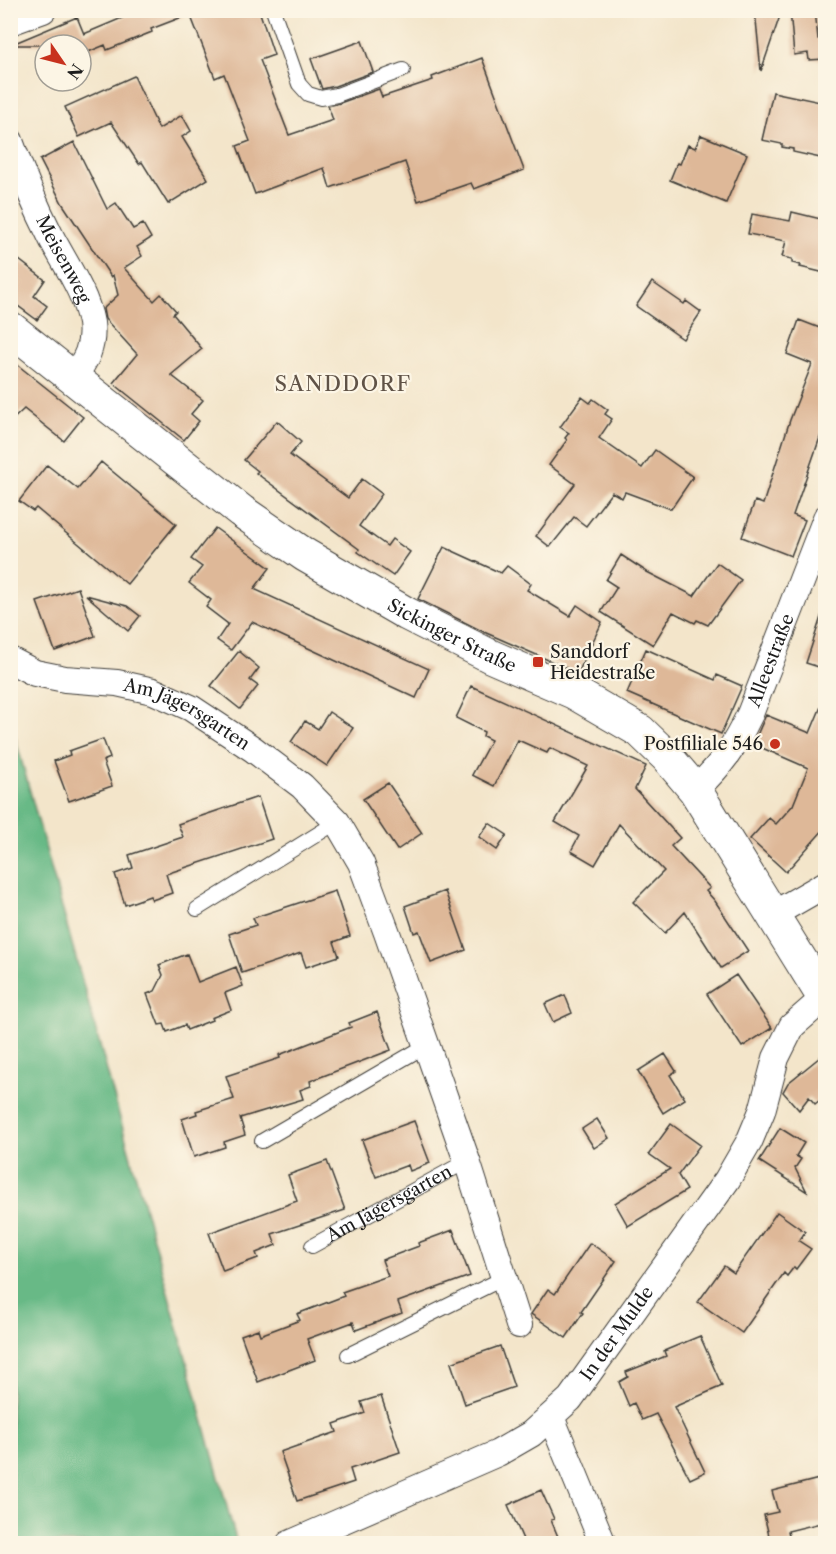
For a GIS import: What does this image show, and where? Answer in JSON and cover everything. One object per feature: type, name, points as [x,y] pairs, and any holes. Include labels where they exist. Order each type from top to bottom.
[{"type":"street","points":[[10,22],[43,10]]},
{"type":"street","name":"Meisenweg","points":[[10,141],[34,201],[85,303],[91,323],[91,344],[87,359],[73,378]]},
{"type":"street","name":"Sickinger Straße","points":[[10,328],[241,511],[305,555],[354,585],[438,630],[490,656],[573,692],[640,731],[667,757],[695,790],[824,1000]]},
{"type":"street","name":"Alleestraße","points":[[695,790],[720,766],[735,745],[750,714],[825,518]]},
{"type":"street","name":"Am Jägersgarten","points":[[10,660],[35,673],[65,679],[117,683],[153,691],[190,708],[253,749],[302,786],[337,822],[361,863],[427,1045],[519,1325]]},
{"type":"street","points":[[772,915],[825,884]]},
{"type":"street","name":"In der Mulde","points":[[289,1544],[498,1453],[531,1434],[570,1400],[727,1180],[749,1142],[758,1121],[776,1058],[792,1026],[824,1000]]},
{"type":"street","points":[[551,1417],[603,1544]]},
{"type":"lane","points":[[273,10],[299,84],[308,93],[321,98],[337,95],[403,70]]},
{"type":"lane","points":[[197,909],[337,822]]},
{"type":"lane","points":[[262,1141],[427,1045]]},
{"type":"lane","name":"Am Jägersgarten","points":[[312,1246],[467,1161]]},
{"type":"lane","points":[[348,1355],[504,1278]]},
{"type":"green space","points":[[10,723],[12,726],[237,1543],[11,1543]]},
{"type":"building","points":[[141,10],[259,10],[274,55],[260,60],[289,135],[333,120],[328,106],[379,89],[382,97],[433,80],[432,77],[482,58],[524,170],[474,189],[471,183],[418,201],[405,162],[330,188],[324,168],[255,194],[237,146],[250,141],[224,74],[215,78],[190,14],[107,50],[105,45],[93,50],[93,33],[86,33]]},
{"type":"building","points":[[755,10],[782,10],[761,71]]},
{"type":"building","points":[[790,10],[815,10],[818,39],[825,38],[825,59],[809,60],[808,53],[794,55]]},
{"type":"building","points":[[77,17],[84,33],[39,33]]},
{"type":"building","points":[[33,35],[33,45],[10,45]]},
{"type":"building","points":[[362,41],[373,72],[322,89],[311,59]]},
{"type":"building","points":[[134,76],[159,129],[182,115],[191,131],[182,137],[208,179],[168,204],[142,162],[139,164],[111,122],[79,137],[65,107]]},
{"type":"building","points":[[773,92],[825,103],[825,159],[793,152],[793,149],[782,147],[782,144],[762,140]]},
{"type":"building","points":[[701,135],[747,154],[726,203],[670,180],[688,145],[695,148]]},
{"type":"building","points":[[74,142],[107,209],[116,203],[133,229],[143,224],[151,238],[137,247],[142,256],[124,268],[154,301],[161,294],[176,311],[173,314],[202,349],[171,375],[203,400],[191,414],[199,421],[184,440],[113,383],[137,354],[105,319],[103,309],[118,295],[113,275],[111,277],[62,203],[40,160]]},
{"type":"building","points":[[792,212],[825,220],[825,273],[800,267],[801,265],[792,263],[792,259],[782,257],[786,241],[748,234],[752,214],[790,221]]},
{"type":"building","points":[[10,253],[45,280],[34,296],[47,306],[37,320],[10,300]]},
{"type":"building","points":[[652,282],[684,304],[686,301],[701,312],[683,339],[636,306]]},
{"type":"building","points":[[799,320],[825,330],[825,423],[793,515],[805,520],[791,556],[742,537],[755,501],[763,504],[790,420],[812,364],[787,354]]},
{"type":"building","points":[[10,359],[83,417],[64,441],[24,409],[10,422]]},
{"type":"building","points":[[582,397],[590,403],[593,399],[608,410],[605,414],[612,419],[599,438],[642,468],[655,450],[693,477],[671,509],[625,492],[622,498],[612,492],[586,526],[574,517],[550,547],[536,536],[575,484],[549,465],[567,440],[565,438],[569,433],[560,427]]},
{"type":"building","points":[[277,421],[301,442],[290,455],[348,498],[362,479],[382,494],[359,526],[387,546],[392,539],[410,552],[393,576],[358,552],[359,549],[256,473],[258,471],[244,460]]},
{"type":"building","points":[[101,462],[176,524],[127,584],[36,508],[33,511],[19,501],[47,465],[78,489]]},
{"type":"building","points":[[215,528],[270,568],[254,589],[429,669],[416,698],[252,622],[231,650],[217,640],[228,624],[206,607],[211,600],[189,583],[202,567],[191,559]]},
{"type":"building","points":[[444,547],[501,573],[507,566],[531,584],[527,590],[570,616],[577,605],[602,622],[578,673],[484,632],[418,599]]},
{"type":"building","points":[[621,555],[647,572],[694,596],[717,563],[741,580],[708,625],[697,620],[695,623],[673,612],[653,645],[601,612],[617,587],[606,580]]},
{"type":"building","points":[[78,588],[95,636],[55,651],[37,602]]},
{"type":"building","points":[[86,595],[127,606],[140,616],[128,631]]},
{"type":"building","points":[[822,614],[825,615],[825,669],[806,663]]},
{"type":"building","points":[[646,649],[715,680],[717,675],[742,686],[721,734],[627,693]]},
{"type":"building","points":[[239,651],[259,668],[250,680],[258,686],[240,709],[211,686]]},
{"type":"building","points":[[471,686],[646,766],[635,789],[680,838],[671,846],[710,888],[706,891],[748,951],[721,968],[685,912],[665,933],[633,902],[664,871],[619,824],[595,865],[571,851],[579,836],[555,822],[588,766],[550,748],[547,753],[518,740],[494,786],[472,775],[491,740],[483,736],[484,732],[456,718]]},
{"type":"building","points":[[825,697],[825,828],[786,872],[750,839],[769,818],[776,824],[793,805],[808,768],[753,744],[766,715],[810,733]]},
{"type":"building","points":[[329,712],[353,728],[327,766],[291,742],[305,721],[318,729]]},
{"type":"building","points":[[103,739],[110,758],[103,761],[112,786],[69,801],[54,761],[70,755],[69,751]]},
{"type":"building","points":[[388,783],[422,833],[397,850],[363,799]]},
{"type":"building","points":[[258,797],[272,839],[166,874],[172,893],[152,900],[150,896],[125,905],[115,874],[133,868],[129,855],[183,837],[178,824]]},
{"type":"building","points":[[489,823],[507,835],[497,850],[479,837]]},
{"type":"building","points":[[335,891],[350,936],[334,942],[339,956],[306,967],[301,953],[242,973],[229,934],[256,925],[253,918]]},
{"type":"building","points":[[445,891],[466,950],[431,963],[419,931],[414,933],[405,906]]},
{"type":"building","points":[[187,954],[198,982],[236,967],[243,986],[225,993],[231,1010],[187,1030],[185,1025],[167,1032],[164,1024],[159,1025],[147,994],[155,991],[163,975],[159,965]]},
{"type":"building","points":[[736,975],[772,1028],[742,1047],[707,994]]},
{"type":"building","points":[[565,995],[572,1013],[553,1022],[545,1004]]},
{"type":"building","points":[[377,1012],[391,1050],[310,1081],[311,1086],[300,1090],[303,1099],[240,1118],[245,1135],[224,1142],[225,1147],[194,1157],[182,1119],[197,1114],[196,1111],[234,1099],[226,1076],[280,1058],[279,1055],[351,1027],[349,1023]]},
{"type":"building","points":[[825,1053],[825,1096],[815,1104],[809,1097],[799,1110],[783,1092],[788,1083]]},
{"type":"building","points":[[665,1054],[676,1071],[670,1075],[685,1099],[663,1113],[638,1071]]},
{"type":"building","points":[[597,1119],[609,1138],[594,1148],[582,1129]]},
{"type":"building","points":[[414,1121],[430,1163],[410,1171],[408,1165],[376,1177],[362,1140]]},
{"type":"building","points":[[671,1124],[700,1145],[678,1175],[687,1190],[628,1226],[615,1203],[670,1169],[649,1154]]},
{"type":"building","points":[[780,1128],[804,1143],[796,1156],[801,1159],[795,1168],[807,1192],[759,1161]]},
{"type":"building","points":[[327,1161],[345,1210],[272,1234],[276,1245],[256,1253],[258,1258],[223,1271],[209,1233],[297,1201],[288,1175]]},
{"type":"building","points":[[777,1212],[805,1232],[799,1241],[811,1249],[796,1269],[794,1267],[787,1276],[784,1273],[742,1333],[698,1302],[724,1266],[734,1273]]},
{"type":"building","points":[[453,1230],[470,1276],[398,1302],[402,1313],[356,1330],[353,1322],[307,1339],[315,1360],[258,1382],[241,1335],[258,1329],[260,1335],[300,1320],[297,1314],[344,1296],[342,1292],[388,1276],[382,1260]]},
{"type":"building","points":[[590,1243],[616,1261],[566,1338],[531,1314],[548,1289],[555,1294]]},
{"type":"building","points":[[700,1336],[722,1386],[674,1407],[705,1472],[690,1479],[656,1414],[642,1420],[634,1403],[629,1406],[619,1382],[628,1377],[626,1372],[666,1356],[664,1351]]},
{"type":"building","points":[[500,1346],[514,1387],[465,1404],[451,1363]]},
{"type":"building","points":[[381,1396],[400,1452],[350,1469],[354,1482],[297,1501],[280,1452],[337,1432],[334,1424],[365,1413],[361,1402]]},
{"type":"building","points":[[819,1479],[825,1507],[825,1522],[788,1531],[791,1544],[771,1544],[764,1515],[778,1512],[772,1491]]},
{"type":"building","points":[[541,1490],[554,1519],[551,1520],[561,1544],[525,1544],[508,1505]]},
{"type":"place","name":"Sanddorf Heidestraße","points":[[538,662]]},
{"type":"place","name":"Postfiliale 546","points":[[775,744]]},
{"type":"district","name":"SANDDORF","points":[[343,383]]}]
